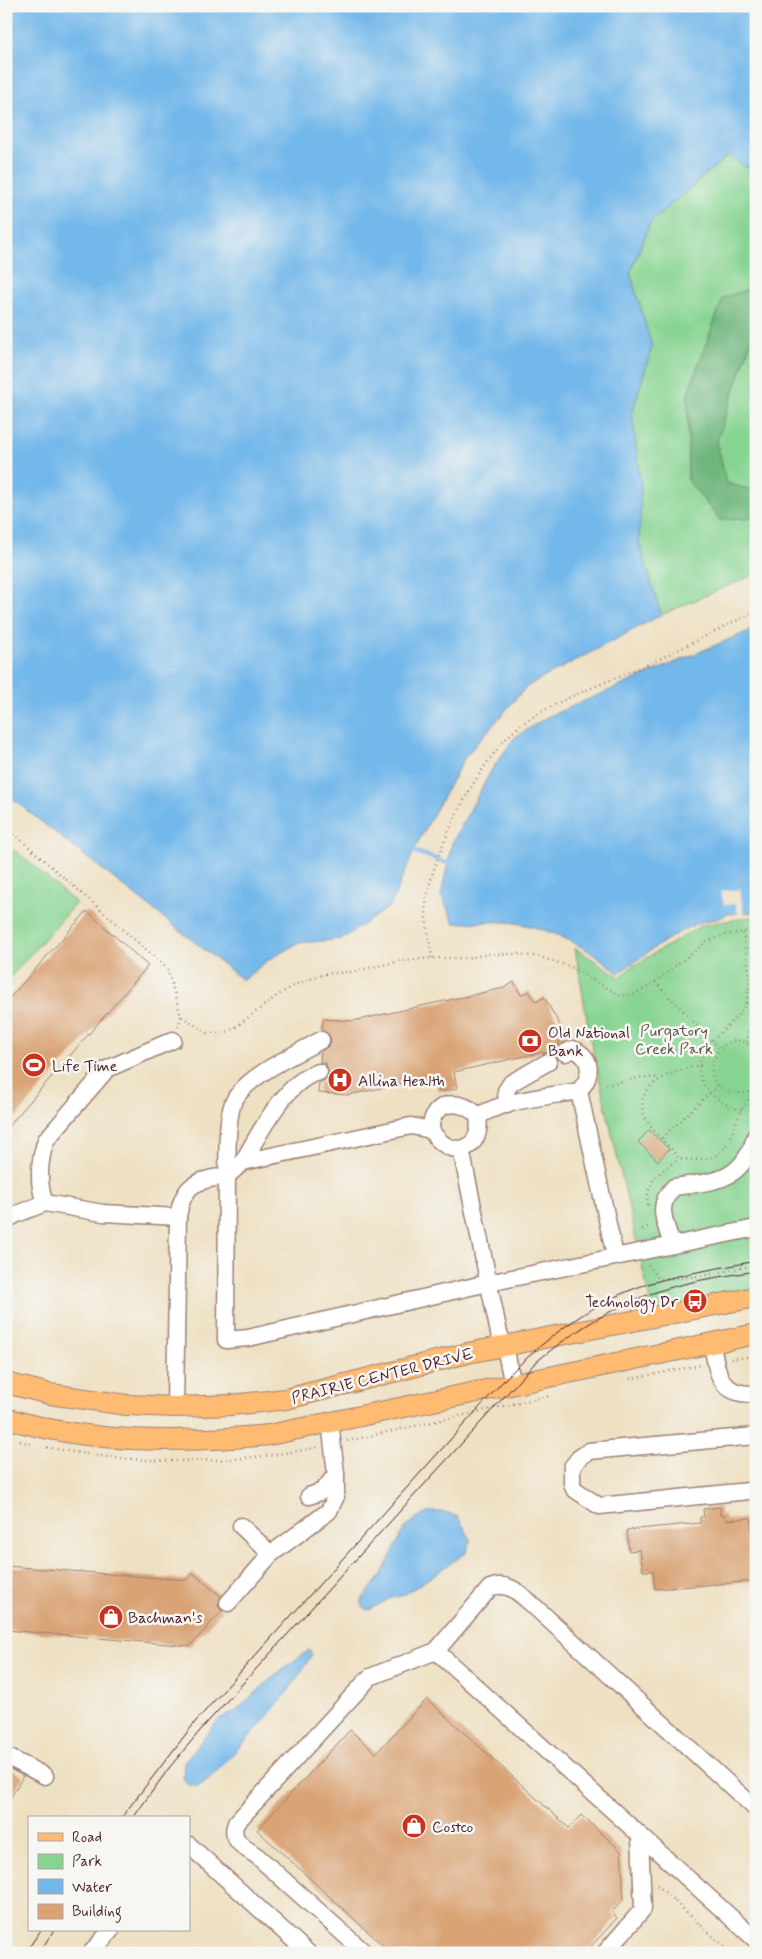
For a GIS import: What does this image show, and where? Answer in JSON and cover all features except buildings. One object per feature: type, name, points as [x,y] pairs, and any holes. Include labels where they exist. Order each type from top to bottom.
[{"type":"main road","name":"PRAIRIE CENTER DRIVE","points":[[6,1383],[50,1394],[105,1403],[175,1407],[232,1405],[286,1399],[468,1353],[756,1297]]},
{"type":"main road","name":"PRAIRIE CENTER DRIVE","points":[[6,1418],[34,1427],[95,1436],[212,1440],[269,1435],[756,1334]]},
{"type":"lane","points":[[45,1203],[39,1187],[42,1153],[46,1140],[107,1069],[173,1040]]},
{"type":"lane","points":[[321,1040],[253,1080],[240,1091],[232,1107],[227,1176],[226,1340],[248,1338],[488,1283],[756,1228]]},
{"type":"lane","points":[[478,1116],[489,1109],[579,1091],[588,1081],[590,1074],[586,1059],[581,1052],[573,1049],[565,1053]]},
{"type":"lane","points":[[507,1105],[506,1091],[512,1083],[548,1062]]},
{"type":"lane","points":[[175,1407],[178,1217],[181,1198],[193,1185],[207,1179],[227,1176],[243,1162],[267,1119],[303,1078],[319,1072]]},
{"type":"lane","points":[[579,1091],[615,1256]]},
{"type":"lane","points":[[452,1103],[465,1105],[478,1116],[480,1125],[474,1140],[461,1149],[448,1148],[442,1144],[431,1130],[431,1124],[438,1111],[452,1103]]},
{"type":"lane","points":[[243,1162],[411,1126],[431,1130]]},
{"type":"lane","points":[[672,1244],[663,1212],[664,1197],[674,1186],[705,1184],[720,1180],[735,1171],[746,1158],[756,1135]]},
{"type":"lane","points":[[461,1149],[499,1333],[505,1347],[513,1385]]},
{"type":"lane","points":[[6,1220],[45,1203],[103,1213],[178,1217]]},
{"type":"lane","points":[[712,1343],[717,1370],[724,1384],[735,1392],[756,1394]]},
{"type":"lane","points":[[228,1603],[271,1554],[329,1511],[336,1496],[336,1474],[330,1422]]},
{"type":"lane","points":[[749,1491],[598,1506],[574,1489],[570,1476],[572,1468],[579,1458],[590,1451],[756,1436]]},
{"type":"lane","points":[[309,1496],[323,1491],[336,1474]]},
{"type":"lane","points":[[241,1526],[271,1554]]},
{"type":"lane","points":[[365,1953],[257,1856],[234,1838],[233,1830],[236,1823],[370,1677],[436,1651],[490,1588],[498,1585],[514,1589],[756,1809]]},
{"type":"lane","points":[[436,1651],[756,1940]]},
{"type":"lane","points":[[6,1756],[45,1776]]},
{"type":"lane","points":[[605,1953],[643,1909],[640,1836]]},
{"type":"lane","points":[[190,1846],[308,1953]]},
{"type":"lane","points":[[91,1953],[109,1932]]},
{"type":"path","points":[[432,958],[426,905],[432,879],[447,833],[474,782],[517,728],[533,716],[756,611]]},
{"type":"path","points":[[6,827],[166,968],[181,1016],[208,1033],[224,1033],[233,1029],[278,995],[297,984],[324,974],[350,972],[401,961],[432,958],[520,954],[540,957],[568,966],[621,996],[635,994],[655,982],[706,942],[743,931],[756,930]]},
{"type":"path","points":[[741,1110],[725,1104],[709,1092],[701,1079],[700,1065],[711,1041],[746,1003],[749,977],[743,931]]},
{"type":"path","points":[[655,982],[719,1048]]},
{"type":"path","points":[[746,1003],[756,1014]]},
{"type":"path","points":[[746,1042],[750,1029],[756,1021]]},
{"type":"path","points":[[750,1054],[755,1049],[746,1042],[732,1041],[719,1048],[713,1058],[711,1071],[717,1086],[723,1090],[738,1095],[756,1091]]},
{"type":"path","points":[[606,1085],[642,1077],[659,1078],[684,1068],[700,1065]]},
{"type":"path","points":[[659,1078],[644,1095],[642,1105],[644,1116],[649,1125],[679,1158],[701,1160],[715,1157],[728,1142],[745,1101],[756,1091]]},
{"type":"path","points":[[662,1138],[717,1086]]},
{"type":"path","points":[[650,1232],[651,1225]]},
{"type":"path","points":[[646,1260],[649,1269],[659,1279],[701,1276],[756,1265]]},
{"type":"path","points":[[642,1878],[649,1878],[731,1953]]},
{"type":"green space","points":[[727,156],[756,172],[756,286],[723,298],[688,393],[688,481],[720,520],[756,518],[756,574],[661,615],[639,542],[632,412],[652,347],[630,273],[650,223]]},
{"type":"green space","points":[[756,286],[756,339],[750,344],[717,441],[726,483],[756,491],[756,518],[720,520],[688,481],[688,393],[723,298]]},
{"type":"green space","points":[[756,339],[756,491],[726,483],[717,441],[750,344]]},
{"type":"green space","points":[[15,850],[76,903],[6,982],[6,860]]},
{"type":"green space","name":"Purgatory Creek Park","points":[[756,916],[756,1289],[652,1309],[590,1038],[575,948],[620,977],[633,966],[702,925]]},
{"type":"water","points":[[6,6],[756,6],[756,172],[727,156],[650,223],[630,273],[652,347],[632,412],[641,488],[639,542],[661,615],[526,687],[465,757],[418,842],[390,906],[342,939],[298,943],[268,960],[243,980],[6,794]]},
{"type":"water","points":[[756,628],[756,912],[726,914],[717,919],[701,922],[669,939],[618,973],[581,946],[537,928],[508,922],[454,923],[441,895],[452,843],[491,771],[514,738],[547,717]]},
{"type":"water","points":[[430,1512],[445,1512],[458,1517],[471,1540],[466,1553],[404,1595],[389,1599],[369,1610],[363,1607],[361,1601],[382,1574],[404,1529],[416,1518]]},
{"type":"water","points":[[309,1650],[312,1654],[295,1681],[255,1730],[217,1771],[198,1787],[187,1784],[183,1778],[184,1762],[220,1718],[236,1711],[275,1675]]},
{"type":"pier","points":[[740,889],[744,915],[738,915],[736,904],[724,905],[721,891]]},
{"type":"waterway","points":[[414,851],[447,863]]},
{"type":"tram line","points":[[123,1816],[196,1721],[506,1378],[538,1348],[591,1309],[630,1290],[677,1276],[756,1261]]},
{"type":"tram line","points":[[134,1816],[169,1768],[204,1726],[535,1363],[587,1325],[605,1314],[643,1297],[693,1282],[756,1271]]},
{"type":"tram line","points":[[25,1953],[40,1932]]},
{"type":"tram line","points":[[39,1953],[53,1932]]},
{"type":"place","name":"Old National Bank","points":[[530,1041]]},
{"type":"place","name":"Life Time","points":[[34,1065]]},
{"type":"place","name":"Allina Health","points":[[340,1080]]},
{"type":"place","name":"Technology Dr","points":[[695,1301]]},
{"type":"place","name":"Bachman's","points":[[111,1617]]},
{"type":"place","name":"Costco","points":[[414,1826]]}]
